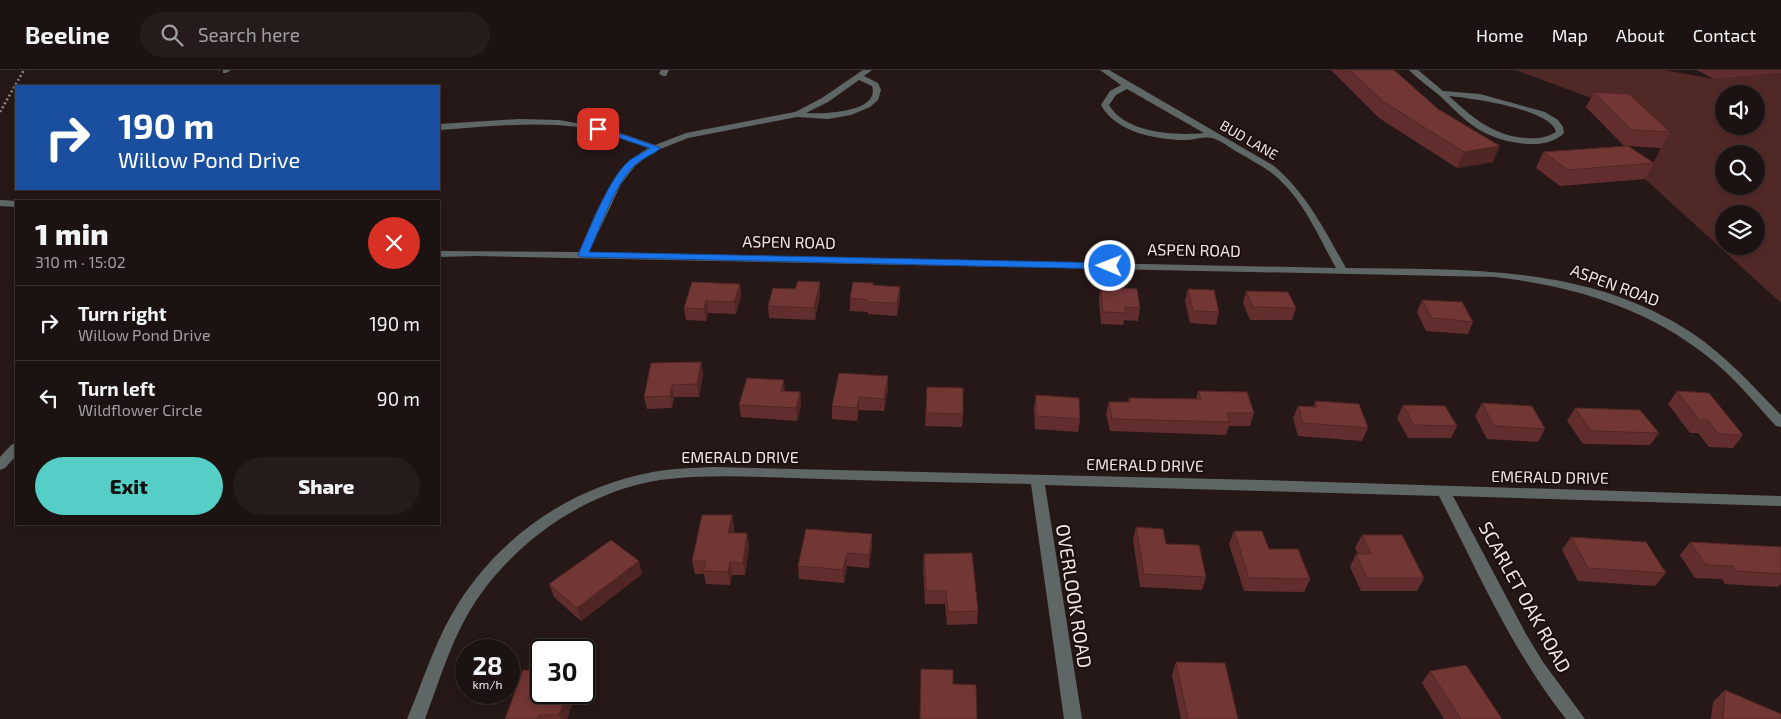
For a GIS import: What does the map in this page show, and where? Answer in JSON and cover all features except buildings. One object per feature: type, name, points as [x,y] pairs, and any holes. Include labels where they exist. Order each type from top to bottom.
[{"type":"street","points":[[583,255],[611,194],[624,173],[633,163],[657,148],[695,134],[798,114],[825,100],[868,70]]},
{"type":"street","name":"BUD LANE","points":[[1104,70],[1285,178],[1299,196],[1342,271]]},
{"type":"street","points":[[1413,70],[1485,130],[1503,137],[1542,140],[1551,139],[1560,133],[1559,126],[1542,114],[1480,96],[1441,93]]},
{"type":"street","points":[[798,114],[821,118],[832,117],[849,113],[869,104],[875,98],[877,90],[874,85],[859,77]]},
{"type":"street","points":[[1127,85],[1113,92],[1105,105],[1106,110],[1123,123],[1138,129],[1171,137],[1212,135]]},
{"type":"street","points":[[440,127],[553,122],[598,129],[657,148]]},
{"type":"street","points":[[0,203],[15,204]]},
{"type":"street","name":"ASPEN ROAD","points":[[440,254],[478,252],[1495,274],[1557,282],[1603,296],[1658,319],[1710,352],[1781,423]]},
{"type":"street","points":[[0,465],[15,449]]},
{"type":"street","name":"EMERALD DRIVE","points":[[416,719],[458,617],[498,560],[523,537],[570,507],[604,491],[647,478],[672,474],[714,472],[1781,501]]},
{"type":"street","name":"OVERLOOK ROAD","points":[[1037,480],[1073,719]]},
{"type":"street","name":"SCARLET OAK ROAD","points":[[1444,492],[1518,634],[1560,700],[1576,719]]},
{"type":"path","points":[[15,85],[24,70]]},
{"type":"path","points":[[0,112],[15,86]]},
{"type":"shaded area","points":[[1516,70],[1664,70],[1714,79],[1781,73],[1781,303],[1728,255],[1765,255],[1765,205],[1715,205],[1715,243],[1645,179],[1661,148],[1621,109]]},
{"type":"route","points":[[598,129],[657,148],[639,158],[624,173],[611,194],[583,255],[1110,266]]}]
